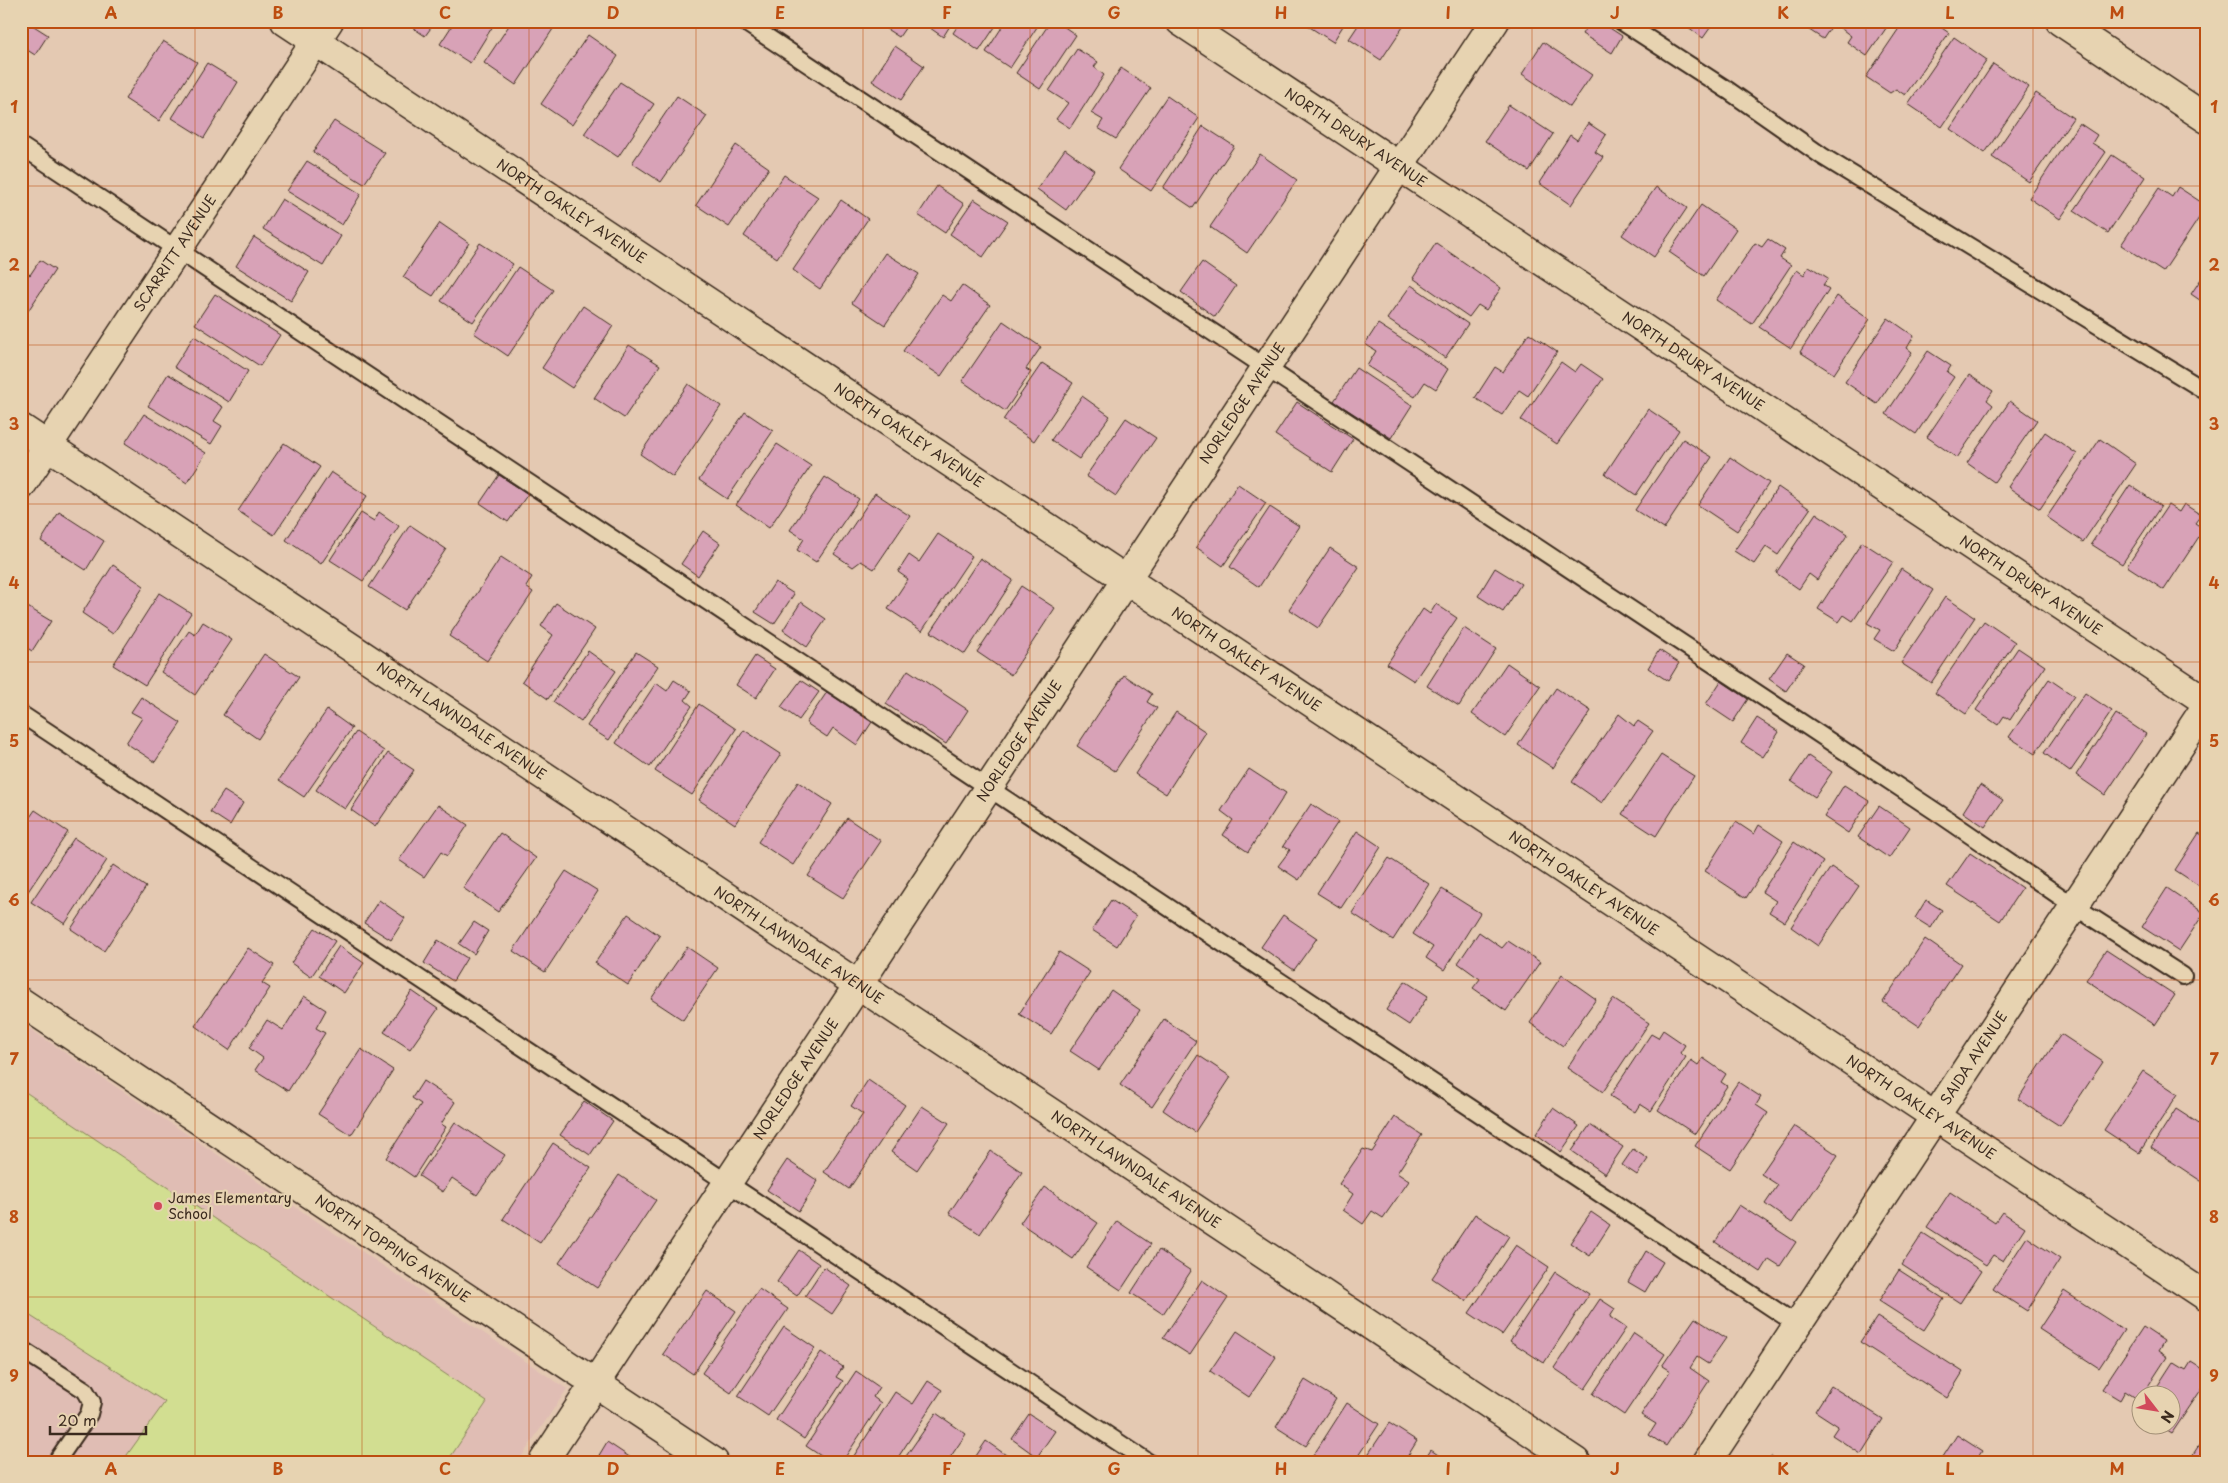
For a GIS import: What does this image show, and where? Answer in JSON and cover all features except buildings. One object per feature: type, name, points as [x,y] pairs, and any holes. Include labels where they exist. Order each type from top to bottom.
[{"type":"street","name":"NORTH OAKLEY AVENUE","points":[[285,21],[322,31],[1126,579],[2207,1297]]},
{"type":"street","name":"NORTH DRURY AVENUE","points":[[1180,21],[2207,704]]},
{"type":"street","name":"NORLEDGE AVENUE","points":[[543,1462],[1495,21]]},
{"type":"street","points":[[2060,21],[2207,119]]},
{"type":"street","name":"SCARRITT AVENUE","points":[[21,486],[322,31]]},
{"type":"street","name":"NORTH LAWNDALE AVENUE","points":[[21,428],[1576,1462]]},
{"type":"street","name":"SAIDA AVENUE","points":[[1707,1462],[2207,704]]},
{"type":"street","name":"NORTH TOPPING AVENUE","points":[[21,1002],[714,1462]]},
{"type":"lane","points":[[744,21],[1941,815],[2074,906],[2183,976]]},
{"type":"lane","points":[[1621,21],[1729,91],[1822,156],[2207,392]]},
{"type":"lane","points":[[21,146],[1798,1325]]},
{"type":"lane","points":[[21,714],[1148,1462]]},
{"type":"lane","points":[[21,1349],[85,1390],[92,1402],[89,1414],[56,1462]]},
{"type":"shaded area","name":"James Elementary School","points":[[21,1023],[567,1389],[518,1462],[21,1462]]},
{"type":"green space","name":"James Elementary School","points":[[21,1089],[487,1402],[447,1462],[122,1462],[165,1402],[21,1310]]},
{"type":"place","name":"James Elementary School","points":[[158,1206]]}]
